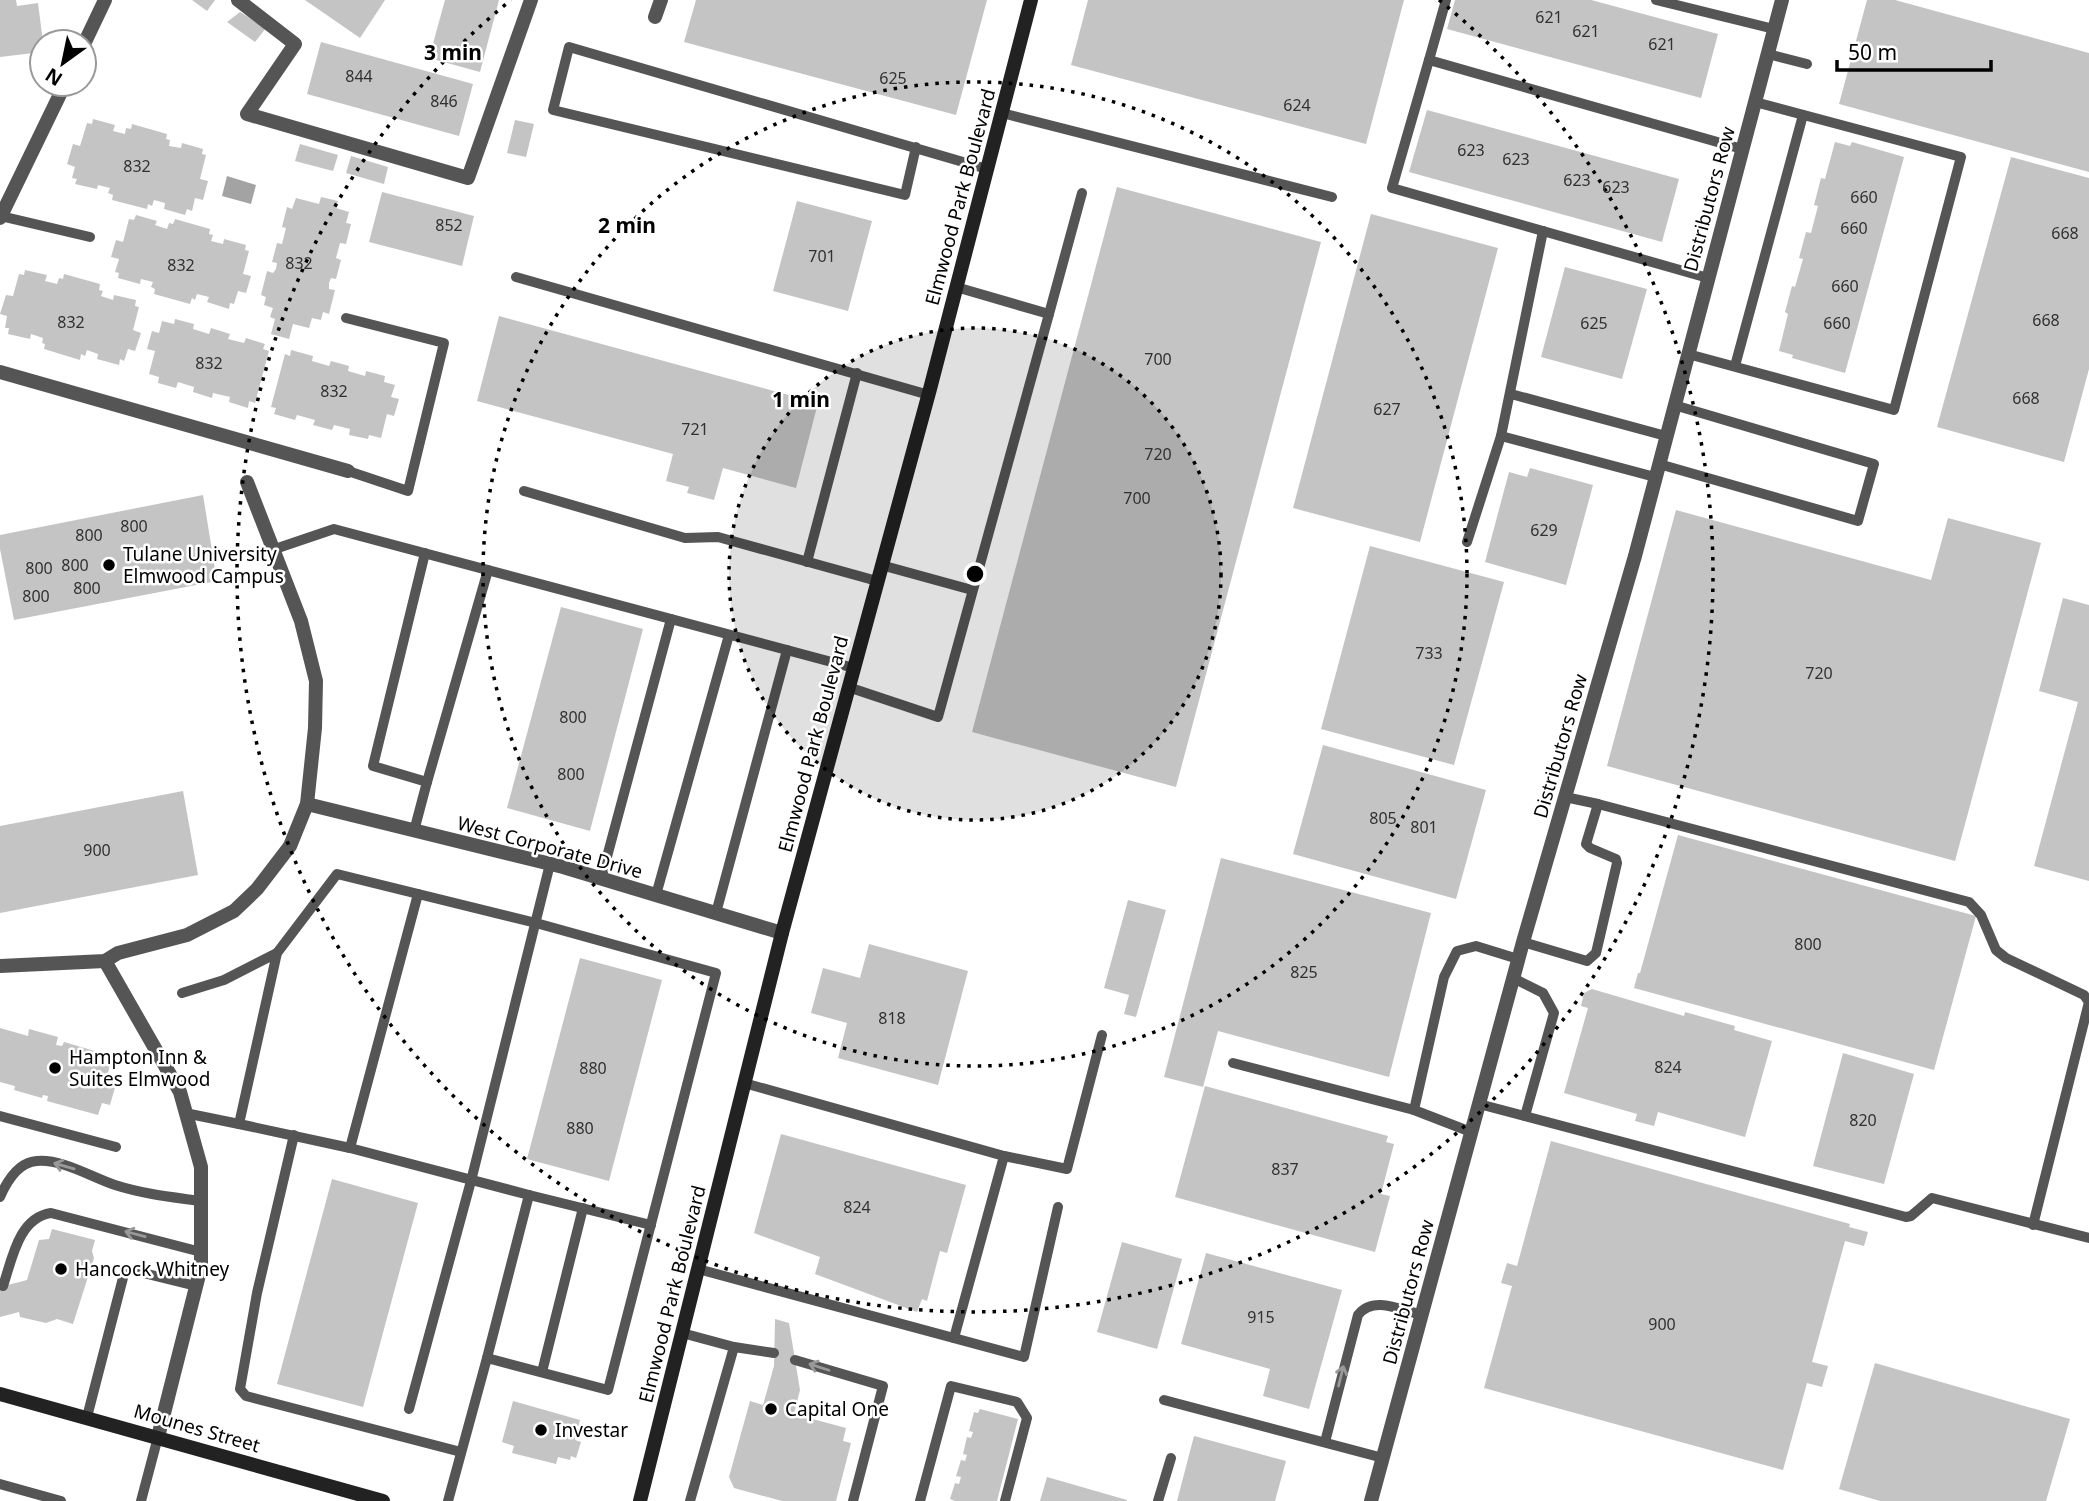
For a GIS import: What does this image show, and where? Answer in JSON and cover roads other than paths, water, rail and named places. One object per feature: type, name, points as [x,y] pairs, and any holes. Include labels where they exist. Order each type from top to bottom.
[{"type":"street","points":[[92,28],[105,0]]},
{"type":"street","points":[[238,0],[295,44],[247,114],[468,177],[531,0]]},
{"type":"street","points":[[655,17],[661,0]]},
{"type":"street","name":"Elmwood Park Boulevard","points":[[640,1501],[782,933],[929,395],[1031,0]]},
{"type":"street","name":"Distributors Row","points":[[1371,1501],[1518,959],[1657,471],[1782,0]]},
{"type":"street","points":[[0,217],[4,198],[58,98]]},
{"type":"street","points":[[0,372],[348,471]]},
{"type":"street","points":[[0,966],[105,961],[118,953],[187,935],[234,911],[257,889],[290,846],[307,804],[315,729],[316,681],[301,621],[247,482]]},
{"type":"street","name":"West Corporate Drive","points":[[307,804],[550,864],[782,933]]},
{"type":"street","points":[[105,961],[180,1092],[201,1167],[201,1267],[158,1437]]},
{"type":"street","name":"Mounes Street","points":[[0,1394],[158,1437],[356,1497],[383,1501]]},
{"type":"lane","points":[[1446,0],[1392,188],[1708,278]]},
{"type":"lane","points":[[1656,0],[1774,29]]},
{"type":"lane","points":[[916,147],[905,195],[554,110],[569,47],[916,147],[987,169]]},
{"type":"lane","points":[[1768,54],[1807,64]]},
{"type":"lane","points":[[1429,60],[1742,149]]},
{"type":"lane","points":[[1688,354],[1894,410],[1961,157],[1755,102]]},
{"type":"lane","points":[[1002,113],[1332,197]]},
{"type":"lane","points":[[1735,366],[1803,115]]},
{"type":"lane","points":[[848,687],[938,717],[1082,192]]},
{"type":"lane","points":[[0,217],[90,237]]},
{"type":"lane","points":[[1467,542],[1501,436],[1543,231]]},
{"type":"lane","points":[[516,277],[929,395]]},
{"type":"lane","points":[[956,287],[1049,314]]},
{"type":"lane","points":[[346,318],[444,343],[408,491],[348,471]]},
{"type":"lane","points":[[807,562],[857,373]]},
{"type":"lane","points":[[1511,394],[1666,436]]},
{"type":"lane","points":[[1501,436],[1858,521],[1874,464],[1674,405]]},
{"type":"lane","points":[[524,491],[685,538],[718,537],[877,581]]},
{"type":"lane","points":[[272,550],[334,529],[853,668]]},
{"type":"lane","points":[[425,553],[373,766],[427,782]]},
{"type":"lane","points":[[881,565],[972,590]]},
{"type":"lane","points":[[414,831],[488,570]]},
{"type":"lane","points":[[601,879],[671,619]]},
{"type":"lane","points":[[656,895],[729,635]]},
{"type":"lane","points":[[716,913],[788,650]]},
{"type":"lane","points":[[1565,797],[1598,803],[1969,902],[1981,915],[1996,950],[2006,958],[2084,995],[2089,1003],[2033,1224]]},
{"type":"lane","points":[[1523,942],[1587,961],[1596,953],[1617,863],[1616,859],[1586,844],[1598,803]]},
{"type":"lane","points":[[409,1409],[471,1181],[550,864]]},
{"type":"lane","points":[[239,1124],[277,953],[337,874],[536,923],[716,973],[608,1391],[486,1358]]},
{"type":"lane","points":[[350,1148],[418,894]]},
{"type":"lane","points":[[1414,1111],[1444,977],[1457,951],[1475,946],[1518,959]]},
{"type":"lane","points":[[182,993],[224,980],[277,953]]},
{"type":"lane","points":[[1513,978],[1543,993],[1554,1013],[1525,1116]]},
{"type":"lane","points":[[744,1083],[1004,1156],[1067,1169],[1102,1035]]},
{"type":"lane","points":[[1233,1063],[1414,1111],[1471,1132]]},
{"type":"lane","points":[[1479,1104],[1906,1217],[1911,1216],[1932,1198],[2089,1238]]},
{"type":"lane","points":[[186,1113],[350,1148],[650,1225]]},
{"type":"lane","points":[[0,1116],[116,1147]]},
{"type":"lane","points":[[294,1135],[257,1293],[240,1389],[246,1395],[461,1452]]},
{"type":"lane","points":[[954,1338],[1004,1156]]},
{"type":"lane","points":[[0,1196],[17,1171],[38,1161],[69,1167],[136,1191],[200,1201]]},
{"type":"lane","points":[[448,1501],[529,1195]]},
{"type":"lane","points":[[698,1269],[1024,1357],[1058,1207]]},
{"type":"lane","points":[[541,1372],[583,1208]]},
{"type":"lane","points":[[4,1286],[25,1228],[38,1216],[45,1214],[99,1224],[201,1252]]},
{"type":"lane","points":[[87,1418],[124,1274],[131,1270],[196,1286]]},
{"type":"lane","points":[[1325,1442],[1358,1315],[1364,1307],[1375,1304],[1422,1315]]},
{"type":"lane","points":[[682,1333],[734,1347],[774,1353]]},
{"type":"lane","points":[[691,1501],[734,1347]]},
{"type":"lane","points":[[795,1360],[883,1386],[853,1501]]},
{"type":"lane","points":[[920,1501],[951,1386],[1017,1402],[1027,1418],[1005,1501]]},
{"type":"lane","points":[[1164,1400],[1383,1458]]},
{"type":"lane","points":[[141,1501],[158,1437]]},
{"type":"lane","points":[[1158,1501],[1171,1458]]},
{"type":"lane","points":[[0,1484],[61,1501]]},
{"type":"place","name":"Tulane University Elmwood Campus","points":[[109,565]]},
{"type":"place","name":"Hampton Inn & Suites Elmwood","points":[[55,1068]]},
{"type":"place","name":"Hancock Whitney","points":[[61,1269]]},
{"type":"place","name":"Capital One","points":[[771,1409]]},
{"type":"place","name":"Investar","points":[[541,1430]]}]
